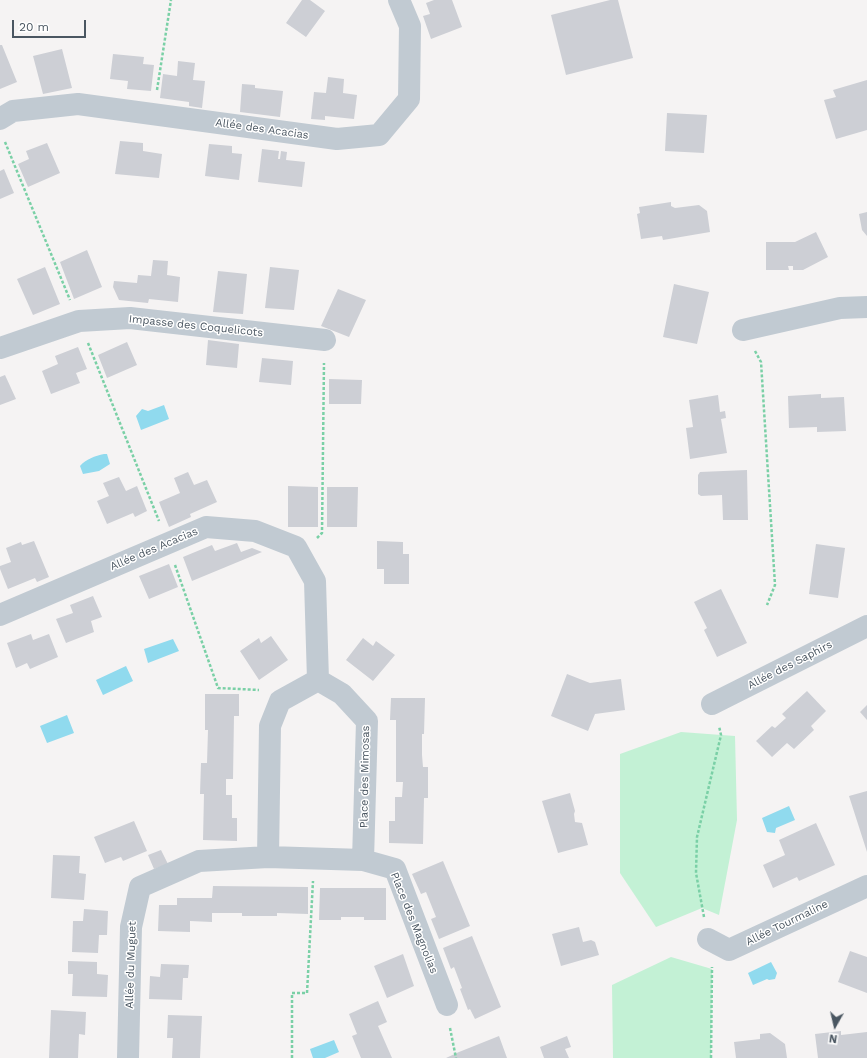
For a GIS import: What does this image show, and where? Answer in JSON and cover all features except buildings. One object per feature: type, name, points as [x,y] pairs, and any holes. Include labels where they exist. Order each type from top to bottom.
[{"type":"street","name":"Allée des Acacias","points":[[2,127],[13,111],[78,104],[338,139],[379,136],[409,99],[410,26],[399,0]]},
{"type":"street","points":[[743,330],[840,308],[867,307]]},
{"type":"street","name":"Impasse des Coquelicots","points":[[0,348],[79,322],[130,318],[325,340]]},
{"type":"street","name":"Allée des Acacias","points":[[0,615],[206,527],[255,531],[296,547],[314,581],[318,680]]},
{"type":"street","name":"Allée des Saphirs","points":[[712,704],[867,626]]},
{"type":"street","points":[[318,680],[280,701],[270,726],[268,857],[363,860]]},
{"type":"street","name":"Place des Mimosas","points":[[318,680],[342,694],[367,721],[363,860]]},
{"type":"street","name":"Allée du Muguet","points":[[128,1058],[131,927],[140,887],[199,862],[268,857]]},
{"type":"street","name":"Place des Magnolias","points":[[363,860],[395,869],[447,1005]]},
{"type":"street","name":"Allée Tourmaline","points":[[708,939],[729,950],[867,886]]},
{"type":"path","points":[[160,65],[171,0]]},
{"type":"path","points":[[2,127],[63,282]]},
{"type":"path","points":[[743,330],[762,362],[775,585],[767,605]]},
{"type":"path","points":[[93,353],[151,501]]},
{"type":"path","points":[[322,533],[323,377]]},
{"type":"path","points":[[167,543],[218,688],[263,690],[280,701]]},
{"type":"path","points":[[711,1058],[712,969],[696,873],[697,837],[721,735],[712,704]]},
{"type":"path","points":[[292,1058],[292,993],[307,993],[314,858]]},
{"type":"path","points":[[447,1005],[456,1058]]},
{"type":"green space","points":[[681,732],[735,736],[737,820],[719,915],[702,908],[656,927],[620,873],[620,754]]},
{"type":"green space","points":[[671,957],[712,969],[711,1058],[613,1058],[612,985]]},
{"type":"water","points":[[164,405],[169,419],[141,430],[136,416],[142,409],[148,411]]},
{"type":"water","points":[[107,454],[110,464],[99,471],[83,474],[80,466],[85,461]]},
{"type":"water","points":[[173,639],[179,651],[148,663],[144,649]]},
{"type":"water","points":[[126,666],[133,681],[103,695],[96,680]]},
{"type":"water","points":[[67,715],[74,733],[47,743],[40,726]]},
{"type":"water","points":[[789,806],[795,820],[776,828],[775,833],[767,832],[762,818]]},
{"type":"water","points":[[771,962],[777,973],[775,979],[767,979],[753,985],[748,973]]},
{"type":"water","points":[[334,1040],[339,1052],[325,1058],[313,1058],[310,1049]]}]
